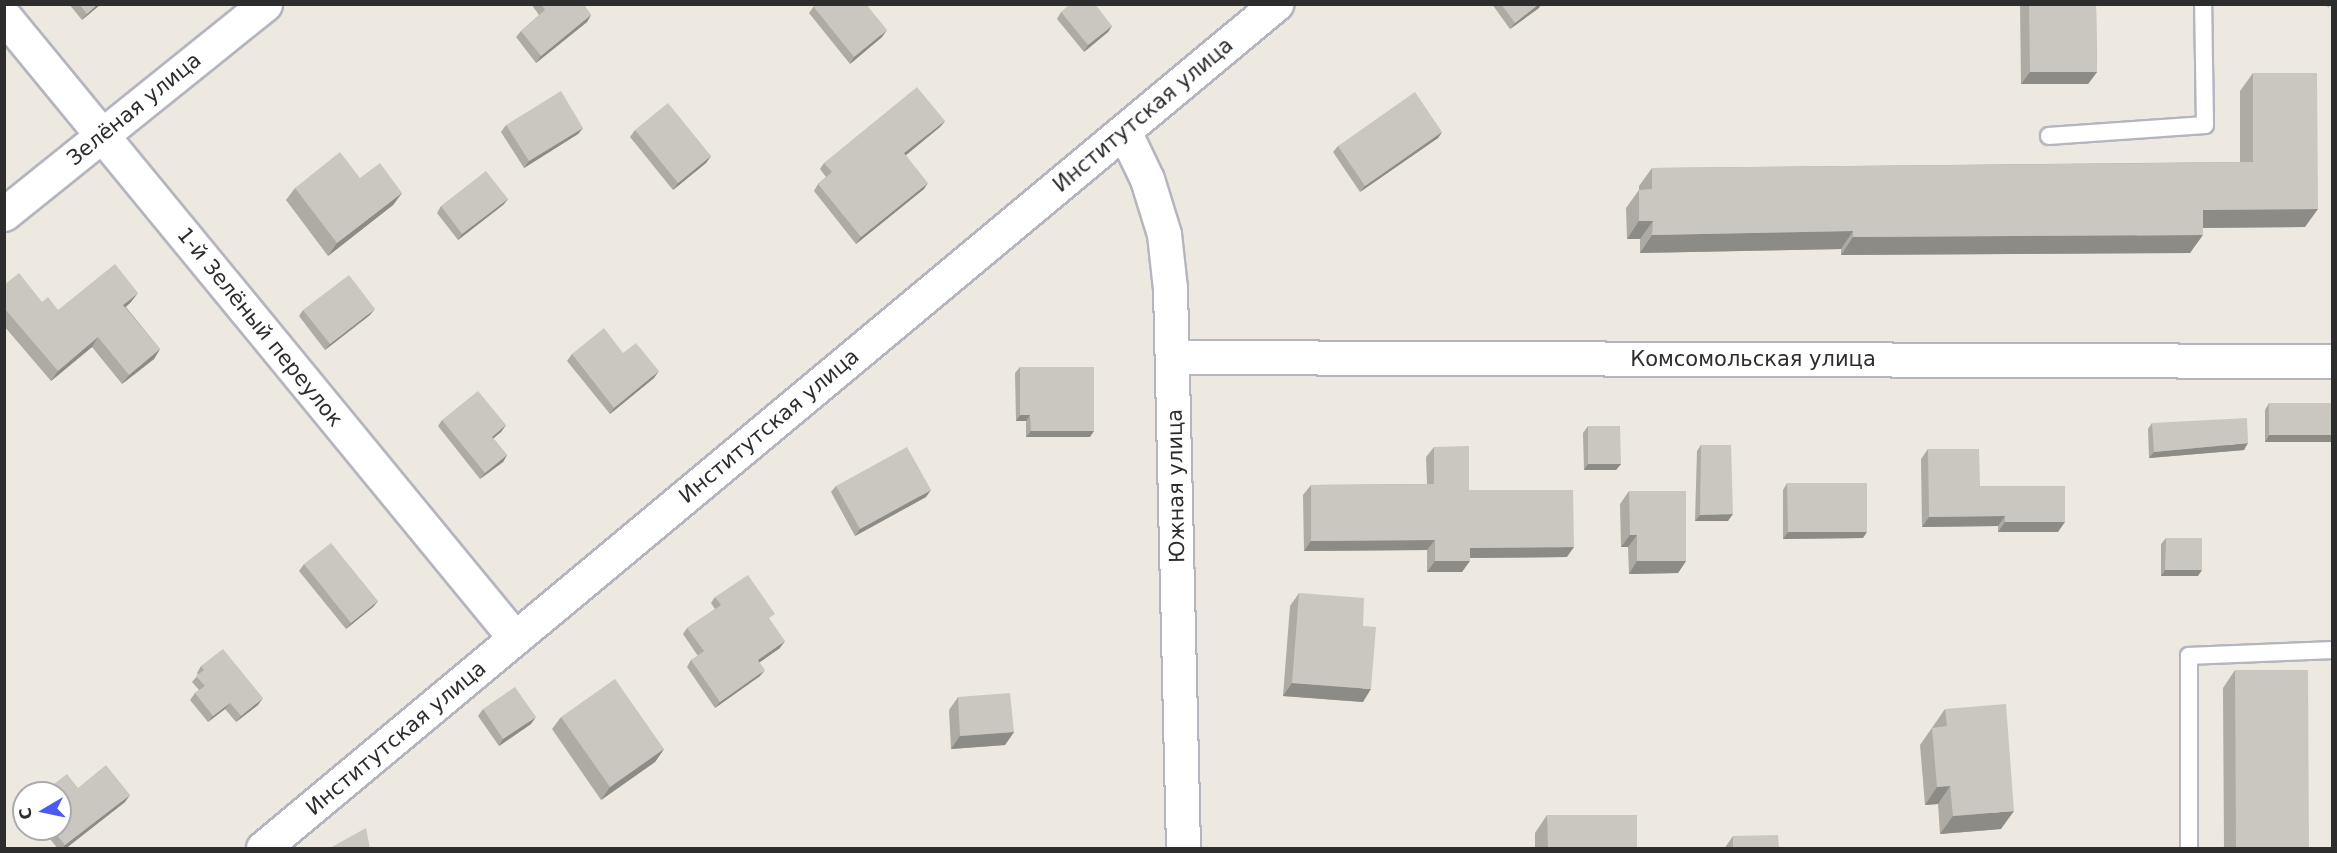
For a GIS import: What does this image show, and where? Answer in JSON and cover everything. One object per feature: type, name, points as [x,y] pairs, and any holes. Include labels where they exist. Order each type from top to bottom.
[{"type":"street","name":"Зелёная улица","points":[[4,214],[265,4]]},
{"type":"street","name":"Институтская улица","points":[[263,849],[1276,4]]},
{"type":"street","name":"1-й Зелёный переулок","points":[[4,16],[515,639]]},
{"type":"street","name":"Южная улица","points":[[1124,131],[1147,178],[1164,234],[1173,357],[1184,849]]},
{"type":"street","name":"Комсомольская улица","points":[[1173,357],[2332,361]]},
{"type":"lane","points":[[2049,136],[2205,125],[2203,4]]},
{"type":"lane","points":[[2189,849],[2188,656],[2332,650]]},
{"type":"path","points":[[2326,4],[2332,7]]},
{"type":"building","points":[[79,4],[98,4],[87,14]]},
{"type":"building","points":[[541,4],[583,4],[591,15],[541,56],[521,31],[545,10]]},
{"type":"building","points":[[816,4],[866,4],[887,30],[854,57],[813,6]]},
{"type":"building","points":[[1070,4],[1095,4],[1112,26],[1088,45],[1061,12]]},
{"type":"building","points":[[1501,4],[1539,4],[1515,23]]},
{"type":"building","points":[[2029,4],[2096,4],[2097,72],[2030,72]]},
{"type":"building","points":[[2253,73],[2317,73],[2318,209],[2203,210],[2203,235],[1853,237],[1853,231],[1652,235],[1653,221],[1639,221],[1639,190],[1652,189],[1652,168],[2253,162]]},
{"type":"building","points":[[917,87],[945,121],[904,153],[928,183],[861,237],[818,184],[832,172],[824,163]]},
{"type":"building","points":[[561,91],[583,128],[529,161],[506,125]]},
{"type":"building","points":[[1415,92],[1442,132],[1365,186],[1338,146]]},
{"type":"building","points":[[668,103],[711,156],[678,183],[635,130]]},
{"type":"building","points":[[340,152],[360,178],[380,163],[402,193],[337,243],[295,188]]},
{"type":"building","points":[[486,171],[508,199],[462,234],[441,206]]},
{"type":"building","points":[[115,264],[138,293],[123,305],[160,349],[129,375],[98,337],[58,371],[4,308],[4,285],[19,273],[42,302],[48,297],[58,310]]},
{"type":"building","points":[[349,275],[375,309],[330,344],[303,310]]},
{"type":"building","points":[[604,328],[623,353],[636,343],[659,371],[614,408],[572,354]]},
{"type":"building","points":[[1020,367],[1094,367],[1094,431],[1031,431],[1030,415],[1020,415]]},
{"type":"building","points":[[478,391],[506,425],[492,437],[507,455],[485,473],[442,420]]},
{"type":"building","points":[[2269,403],[2332,403],[2332,435],[2269,435]]},
{"type":"building","points":[[2247,418],[2248,443],[2154,452],[2152,423]]},
{"type":"building","points":[[1588,426],[1620,426],[1621,464],[1588,464]]},
{"type":"building","points":[[1701,445],[1731,445],[1733,514],[1700,515]]},
{"type":"building","points":[[1469,446],[1469,490],[1573,490],[1574,547],[1470,548],[1470,561],[1435,561],[1435,540],[1311,541],[1311,485],[1434,484],[1434,447]]},
{"type":"building","points":[[907,447],[931,490],[860,529],[836,486]]},
{"type":"building","points":[[1928,449],[1979,449],[1980,486],[2065,486],[2065,522],[2005,522],[2005,516],[1929,517]]},
{"type":"building","points":[[1787,483],[1867,483],[1867,532],[1788,532]]},
{"type":"building","points":[[1629,491],[1686,491],[1686,561],[1637,561],[1637,535],[1630,535]]},
{"type":"building","points":[[2166,538],[2202,538],[2202,570],[2165,570]]},
{"type":"building","points":[[331,543],[378,601],[351,623],[304,564]]},
{"type":"building","points":[[748,575],[775,614],[769,618],[785,641],[758,660],[765,670],[720,702],[691,660],[704,651],[687,628],[721,605],[715,597]]},
{"type":"building","points":[[1299,593],[1364,598],[1363,626],[1376,627],[1371,689],[1292,683]]},
{"type":"building","points":[[223,649],[263,698],[241,716],[230,703],[213,716],[195,693],[205,686],[196,676],[204,670],[201,666]]},
{"type":"building","points":[[2235,670],[2308,670],[2309,849],[2236,849]]},
{"type":"building","points":[[615,679],[664,749],[610,787],[561,717]]},
{"type":"building","points":[[515,687],[536,717],[503,739],[483,709]]},
{"type":"building","points":[[1010,693],[1014,732],[960,736],[958,697]]},
{"type":"building","points":[[2006,704],[2014,811],[1953,816],[1950,786],[1937,787],[1932,728],[1947,726],[1945,709]]},
{"type":"building","points":[[106,765],[130,795],[72,840],[72,781],[58,781],[67,774],[78,788]]},
{"type":"building","points":[[1547,815],[1637,815],[1637,849],[1548,849]]},
{"type":"building","points":[[366,828],[370,849],[330,849],[330,848]]},
{"type":"building","points":[[1778,835],[1779,849],[1733,849],[1733,836]]}]
